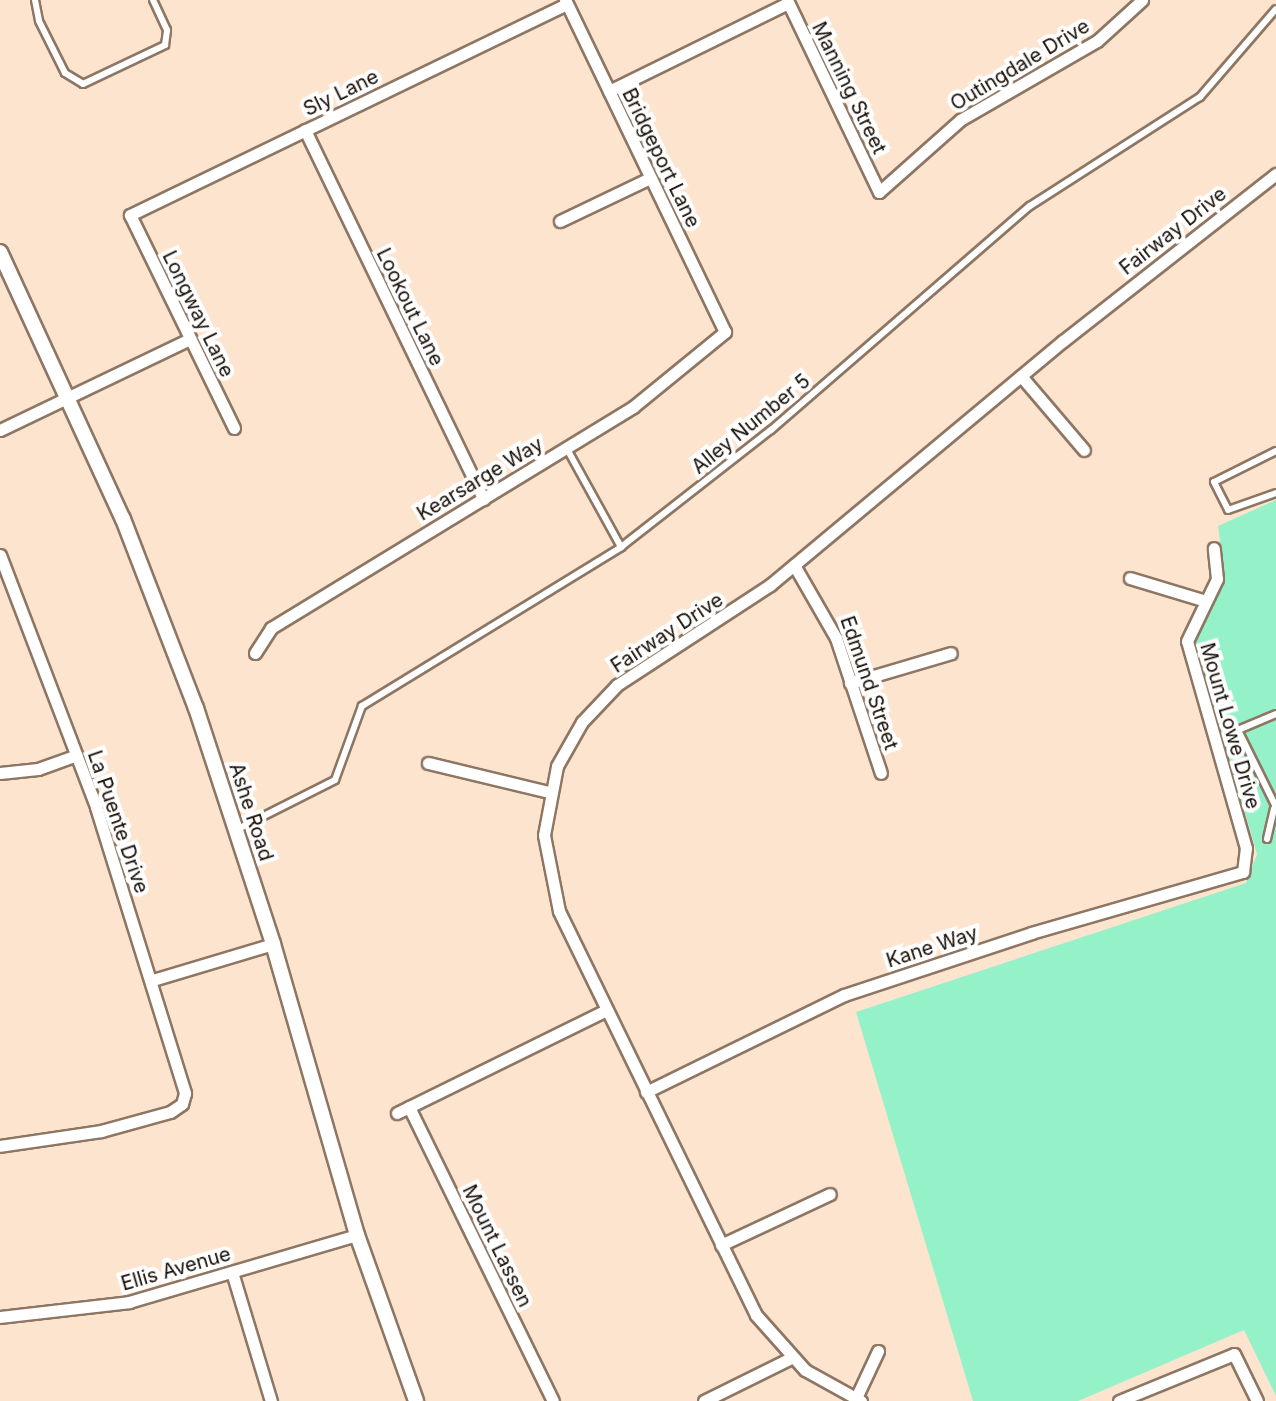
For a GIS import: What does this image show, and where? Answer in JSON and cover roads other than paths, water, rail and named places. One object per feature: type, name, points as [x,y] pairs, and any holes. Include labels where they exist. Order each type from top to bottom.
[{"type":"street","name":"Outingdale Drive","points":[[879,192],[960,120],[1097,41],[1142,0]]},
{"type":"street","name":"Bridgeport Lane","points":[[566,2],[725,332]]},
{"type":"street","name":"Sly Lane","points":[[130,215],[566,2]]},
{"type":"street","name":"Manning Street","points":[[788,2],[879,192]]},
{"type":"street","points":[[609,91],[788,2]]},
{"type":"street","name":"Lookout Lane","points":[[305,130],[483,499]]},
{"type":"street","name":"Fairway Drive","points":[[858,1400],[791,1358],[756,1315],[606,1010],[550,886],[544,835],[549,792],[567,744],[599,701],[745,605],[1021,376],[1276,174]]},
{"type":"street","points":[[560,221],[650,178]]},
{"type":"street","name":"Longway Lane","points":[[130,215],[234,428]]},
{"type":"street","name":"Ashe Road","points":[[0,252],[68,395],[148,581],[236,830],[273,944],[357,1235],[416,1401]]},
{"type":"street","name":"Kearsarge Way","points":[[255,653],[271,628],[639,402],[725,332]]},
{"type":"street","points":[[0,430],[190,339]]},
{"type":"street","points":[[1021,376],[1084,450]]},
{"type":"street","name":"Mount Lowe Drive","points":[[1214,548],[1217,579],[1187,641],[1246,848],[1243,872]]},
{"type":"street","name":"La Puente Drive","points":[[0,1146],[101,1131],[170,1112],[182,1104],[185,1081],[77,755],[1,561]]},
{"type":"street","name":"Edmund Street","points":[[794,565],[824,610],[881,773]]},
{"type":"street","points":[[1130,578],[1206,601]]},
{"type":"street","points":[[850,683],[951,653]]},
{"type":"street","points":[[0,773],[38,769],[77,755]]},
{"type":"street","points":[[428,763],[549,792]]},
{"type":"street","name":"Kane Way","points":[[646,1092],[844,995],[1031,933],[1243,872]]},
{"type":"street","points":[[153,980],[273,944]]},
{"type":"street","points":[[397,1113],[606,1010]]},
{"type":"street","name":"Mount Lassen","points":[[409,1107],[553,1401]]},
{"type":"street","points":[[721,1245],[830,1194]]},
{"type":"street","name":"Ellis Avenue","points":[[0,1317],[129,1302],[357,1235]]},
{"type":"street","points":[[232,1272],[271,1401]]},
{"type":"street","points":[[858,1400],[878,1351]]},
{"type":"street","points":[[1119,1401],[1234,1354],[1257,1401]]},
{"type":"street","points":[[704,1401],[791,1358]]},
{"type":"lane","points":[[35,0],[39,21],[65,73],[83,84],[165,45],[167,30],[153,0]]},
{"type":"lane","name":"Alley Number 5","points":[[236,830],[335,780],[362,706],[621,547],[771,430],[1030,206],[1200,97],[1276,9]]},
{"type":"lane","points":[[566,448],[621,547]]},
{"type":"lane","points":[[1276,451],[1214,482],[1225,508],[1233,511],[1276,493]]},
{"type":"lane","points":[[1267,839],[1275,808],[1238,730],[1276,715]]}]
